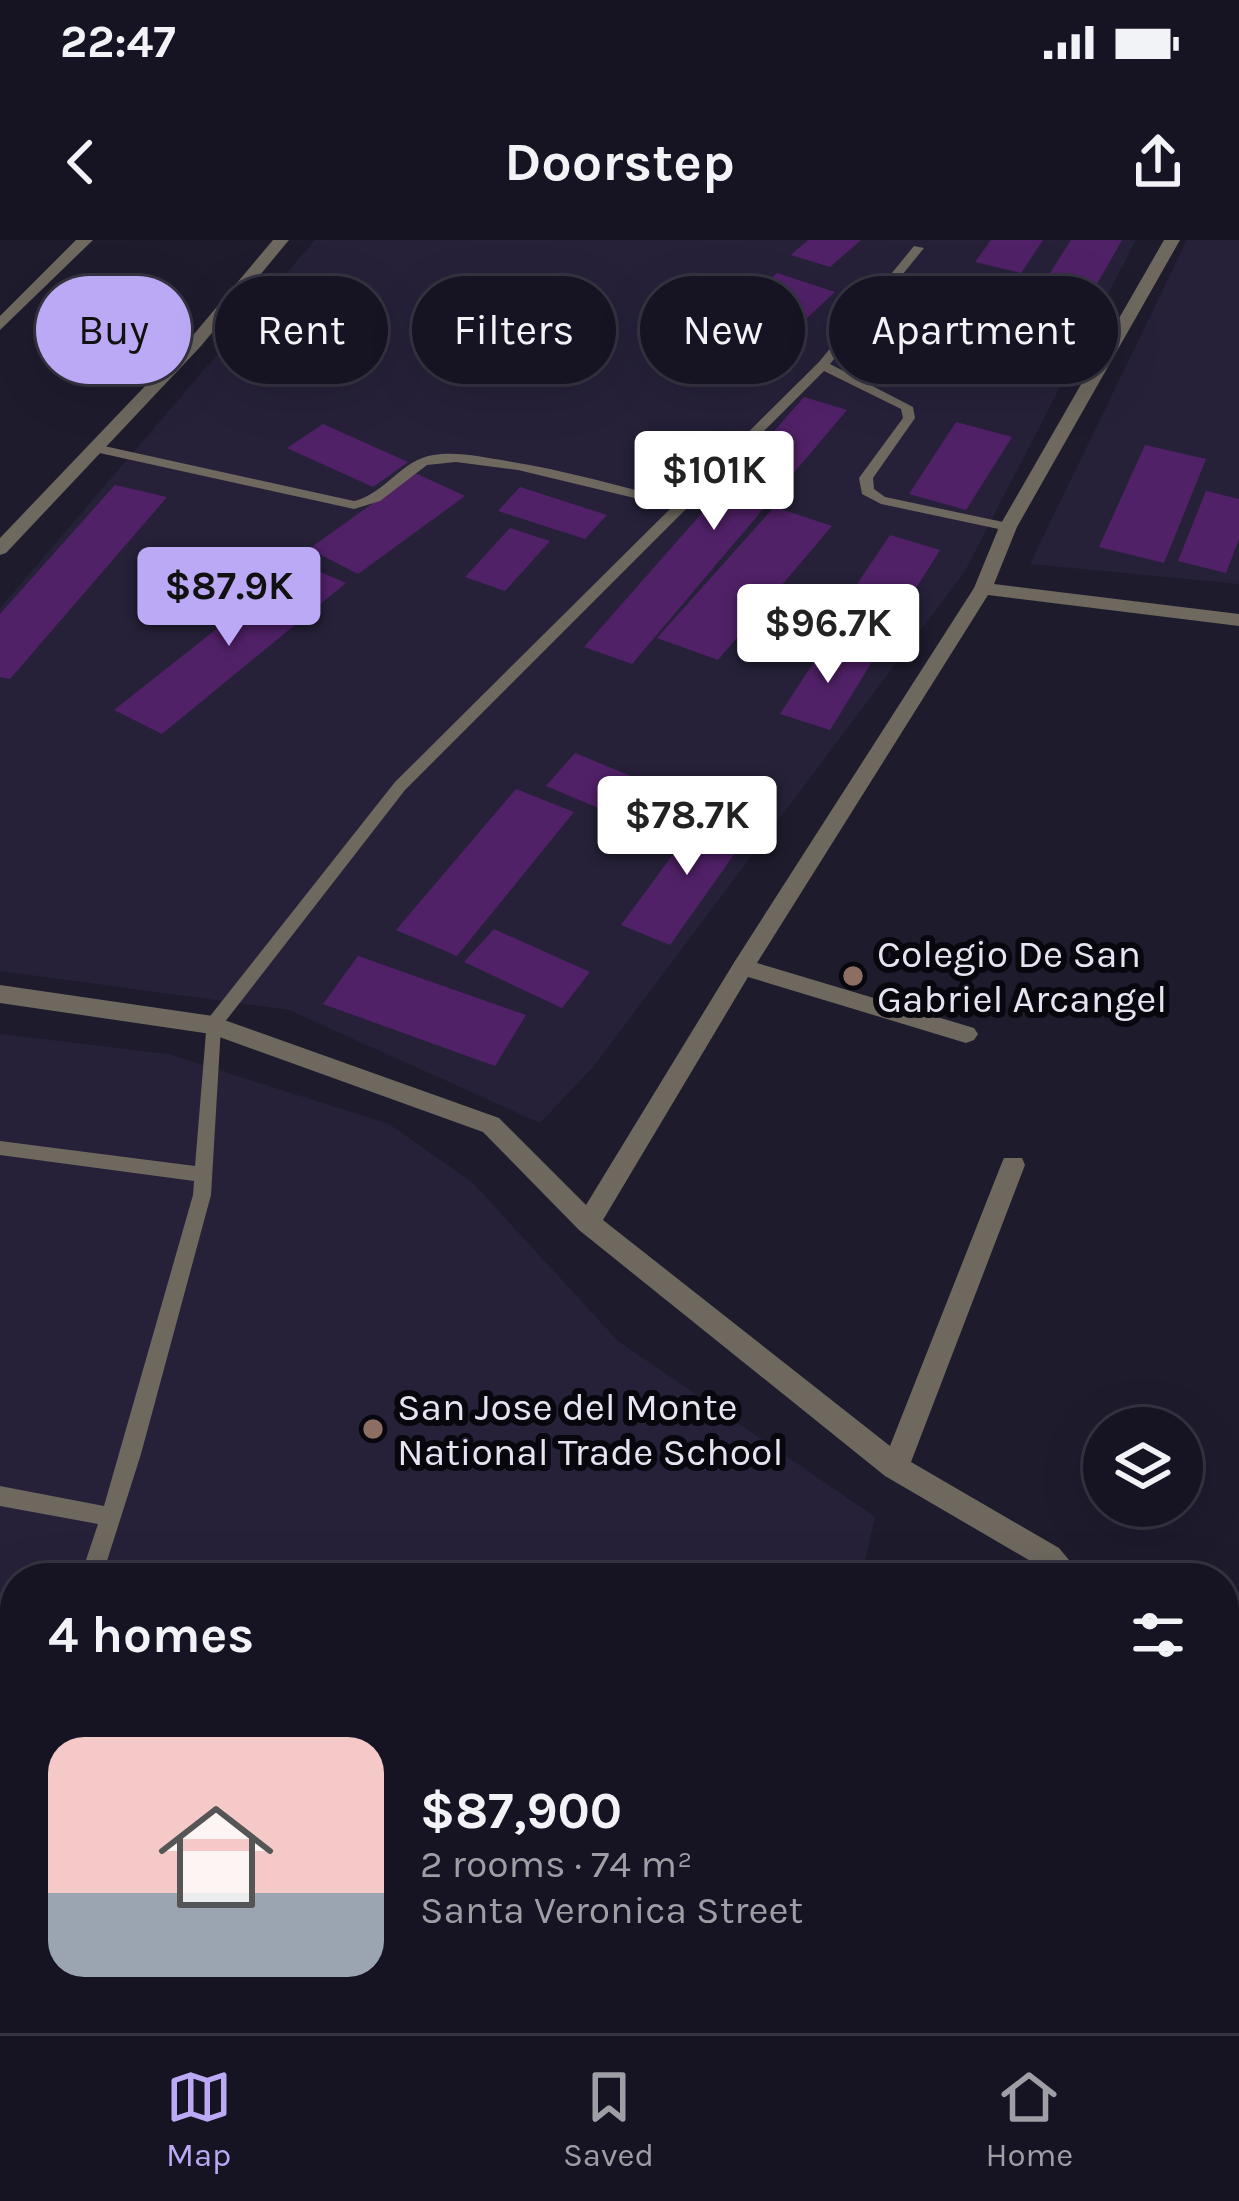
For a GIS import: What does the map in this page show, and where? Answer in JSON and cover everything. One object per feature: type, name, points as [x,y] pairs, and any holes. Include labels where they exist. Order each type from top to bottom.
[{"type":"street","points":[[0,325],[85,240]]},
{"type":"street","points":[[0,549],[195,343],[281,240]]},
{"type":"street","points":[[588,1223],[742,968],[983,588],[1008,527],[1172,240]]},
{"type":"street","points":[[983,588],[1239,620]]},
{"type":"street","points":[[742,968],[966,1034]]},
{"type":"street","points":[[0,994],[213,1025],[490,1126],[588,1223],[896,1467],[1055,1563]]},
{"type":"street","points":[[896,1467],[1013,1165]]},
{"type":"lane","points":[[96,1563],[173,1304],[204,1175],[213,1025],[400,786],[823,365],[918,248]]},
{"type":"lane","points":[[823,365],[907,407],[909,418],[866,478],[867,491],[881,500],[1008,527]]},
{"type":"lane","points":[[95,448],[354,505],[373,498],[417,463],[437,458],[472,460],[681,505]]},
{"type":"lane","points":[[0,1148],[204,1175]]},
{"type":"lane","points":[[0,1496],[112,1517]]},
{"type":"shaded area","points":[[315,240],[1136,240],[1117,276],[829,276],[829,384],[1062,384],[965,571],[593,1067],[540,1123],[289,1010],[0,971],[0,608],[215,357],[215,384],[388,384],[388,276],[284,276]]},
{"type":"shaded area","points":[[1187,240],[1239,240],[1239,584],[1030,564]]},
{"type":"shaded area","name":"San Jose del Monte National Trade School","points":[[0,1034],[168,1054],[389,1124],[473,1183],[618,1341],[875,1517],[864,1563],[0,1563]]},
{"type":"building","points":[[808,240],[861,240],[830,267],[791,255]]},
{"type":"building","points":[[991,240],[1043,240],[1021,273],[975,262]]},
{"type":"building","points":[[1071,240],[1122,240],[1102,276],[1050,273]]},
{"type":"building","points":[[805,282],[829,290],[829,298],[805,320]]},
{"type":"building","points":[[804,397],[847,410],[632,664],[584,647]]},
{"type":"building","points":[[956,422],[1012,437],[966,510],[909,494]]},
{"type":"building","points":[[323,424],[408,462],[373,487],[287,448]]},
{"type":"building","points":[[1145,445],[1206,459],[1164,563],[1099,547]]},
{"type":"building","points":[[415,473],[465,496],[358,574],[309,549]]},
{"type":"building","points":[[115,485],[167,497],[10,679],[0,677],[0,614]]},
{"type":"building","points":[[520,487],[607,515],[585,539],[498,511]]},
{"type":"building","points":[[1206,491],[1239,499],[1239,539],[1226,573],[1178,561]]},
{"type":"building","points":[[774,507],[832,526],[718,660],[657,638]]},
{"type":"building","points":[[510,528],[550,541],[505,591],[465,577]]},
{"type":"building","points":[[890,535],[940,550],[877,650],[824,633]]},
{"type":"building","points":[[300,563],[346,583],[162,734],[114,710]]},
{"type":"building","points":[[827,642],[875,657],[830,730],[780,714]]},
{"type":"building","points":[[575,753],[696,803],[668,837],[546,786]]},
{"type":"building","points":[[516,789],[574,812],[457,956],[396,930]]},
{"type":"building","points":[[705,811],[752,829],[670,945],[621,925]]},
{"type":"building","points":[[494,929],[590,972],[562,1008],[464,962]]},
{"type":"building","points":[[358,956],[526,1015],[495,1066],[323,1004]]},
{"type":"place","name":"Colegio De San Gabriel Arcangel","points":[[853,976]]},
{"type":"place","name":"San Jose del Monte National Trade School","points":[[373,1429]]}]
